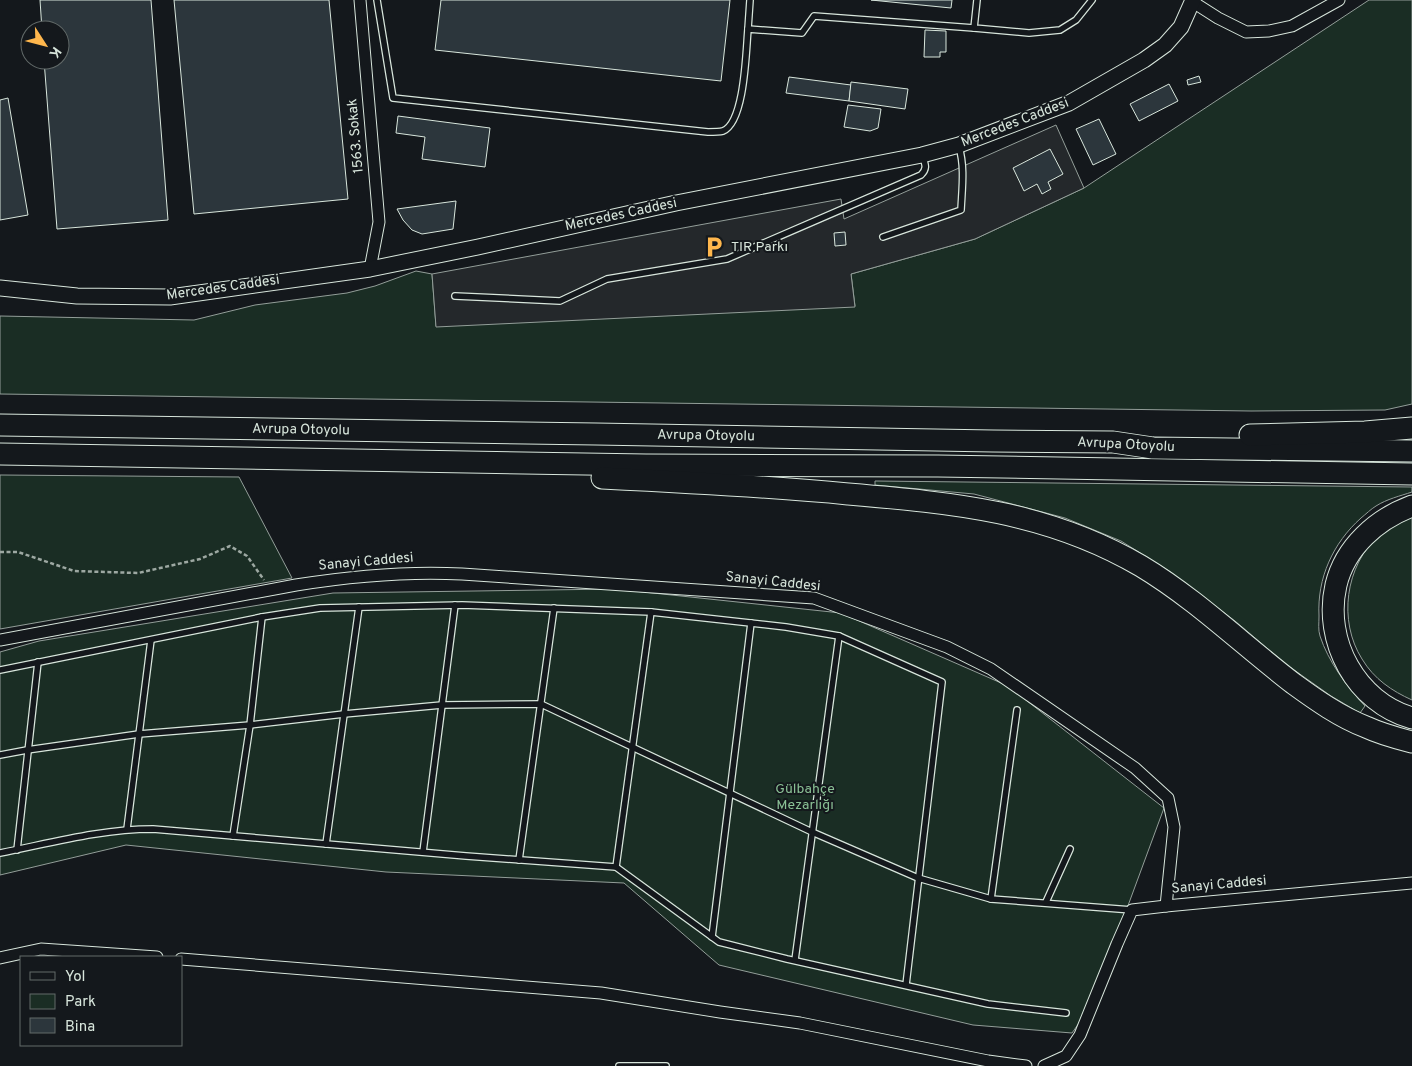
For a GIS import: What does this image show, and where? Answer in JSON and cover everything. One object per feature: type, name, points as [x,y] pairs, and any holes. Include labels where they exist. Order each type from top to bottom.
[{"type":"highway","name":"Avrupa Otoyolu","points":[[0,426],[1113,442],[1153,448],[1412,451]]},
{"type":"highway","points":[[1113,442],[1186,436],[1365,432],[1412,428]]},
{"type":"highway","name":"Avrupa Otoyolu","points":[[0,454],[646,465],[938,466],[1412,474]]},
{"type":"highway","points":[[503,462],[547,473],[595,478],[722,484],[954,504],[1042,522],[1080,536],[1141,566],[1199,607],[1270,666],[1300,688],[1364,727],[1412,742]]},
{"type":"highway","points":[[1412,506],[1393,513],[1374,526],[1357,545],[1344,565],[1336,585],[1334,605],[1338,642],[1353,675],[1379,702],[1392,710],[1412,718]]},
{"type":"street","name":"1563. Sokak","points":[[360,0],[379,222],[370,269]]},
{"type":"street","points":[[1193,1],[1218,18],[1246,32],[1269,31],[1292,26],[1339,0]]},
{"type":"street","name":"Mercedes Caddesi","points":[[0,288],[77,296],[170,297],[370,269],[676,203],[922,156],[959,145],[1069,103],[1144,60],[1165,45],[1181,27],[1193,1]]},
{"type":"street","name":"Sanayi Caddesi","points":[[0,640],[340,578],[424,572],[814,598],[947,647],[991,669],[1135,768],[1168,798],[1174,827],[1166,906],[1412,883]]},
{"type":"street","points":[[1044,1066],[1066,1056],[1080,1035],[1132,910],[1166,906]]},
{"type":"street","points":[[0,958],[41,949],[142,956]]},
{"type":"street","points":[[182,959],[601,993],[800,1023],[988,1061],[1026,1066]]},
{"type":"lane","points":[[377,0],[393,98],[708,132],[723,131],[732,123],[741,99],[750,0]]},
{"type":"lane","points":[[974,28],[977,0]]},
{"type":"lane","points":[[748,29],[802,33],[814,16],[1029,33],[1060,30],[1076,20],[1092,0]]},
{"type":"lane","points":[[884,236],[961,210],[963,170],[959,145]]},
{"type":"lane","points":[[455,296],[560,301],[607,279],[727,259],[921,175],[926,166],[922,156]]},
{"type":"lane","points":[[423,852],[455,605]]},
{"type":"lane","points":[[0,670],[262,617],[320,608],[455,605],[651,612],[752,623],[839,636],[942,682],[906,985]]},
{"type":"lane","points":[[326,844],[358,607]]},
{"type":"lane","points":[[519,860],[554,608]]},
{"type":"lane","points":[[616,867],[651,612]]},
{"type":"lane","points":[[233,836],[250,726],[262,617]]},
{"type":"lane","points":[[712,937],[752,623]]},
{"type":"lane","points":[[795,960],[839,636]]},
{"type":"lane","points":[[128,829],[151,640]]},
{"type":"lane","points":[[17,850],[38,662]]},
{"type":"lane","points":[[0,755],[139,734],[250,726],[344,714],[442,706],[541,704],[812,832],[918,878],[991,899],[1132,910]]},
{"type":"lane","points":[[991,899],[1017,710]]},
{"type":"lane","points":[[0,854],[109,831],[153,829],[616,867],[719,942],[988,1004],[1066,1013]]},
{"type":"lane","points":[[1046,902],[1070,849]]},
{"type":"lane","points":[[619,1066],[666,1066]]},
{"type":"path","points":[[0,552],[18,552],[74,571],[138,573],[200,559],[230,546],[247,556],[270,590]]},
{"type":"green space","points":[[1369,0],[1412,0],[1412,404],[1385,410],[1251,411],[0,394],[0,316],[194,320],[255,305],[347,293],[375,286],[416,271],[432,274],[436,326],[855,306],[851,274],[975,239],[1084,188]]},
{"type":"green space","points":[[0,475],[239,477],[292,578],[0,629]]},
{"type":"green space","points":[[875,481],[1412,487],[1412,492],[1374,507],[1351,528],[1342,539],[1329,562],[1321,588],[1319,629],[1323,645],[1351,691],[1365,706],[1360,713],[1331,696],[1287,665],[1235,621],[1169,571],[1121,541],[1065,518],[974,494],[875,485]]},
{"type":"green space","points":[[1412,516],[1412,700],[1397,693],[1372,673],[1354,644],[1348,611],[1352,578],[1368,548],[1382,532]]},
{"type":"green space","name":"Gülbahçe Mezarlığı","points":[[615,589],[841,613],[1008,686],[1164,808],[1091,1006],[1072,1033],[973,1025],[719,965],[624,883],[386,872],[126,845],[0,875],[0,652],[39,641],[333,593]]},
{"type":"shaded area","name":"TIR Parkı","points":[[1056,125],[1084,188],[975,239],[851,274],[855,307],[436,327],[432,274],[841,199],[844,219]]},
{"type":"building","points":[[40,0],[151,0],[168,220],[57,229],[45,70],[70,70],[70,20],[41,20]]},
{"type":"building","points":[[174,0],[329,0],[348,199],[194,214]]},
{"type":"building","points":[[441,0],[730,0],[721,81],[435,50]]},
{"type":"building","points":[[871,0],[952,0],[951,8]]},
{"type":"building","points":[[925,30],[946,31],[946,52],[940,52],[940,57],[924,57]]},
{"type":"building","points":[[1199,76],[1201,82],[1188,85],[1187,80]]},
{"type":"building","points":[[789,77],[851,85],[849,101],[786,93]]},
{"type":"building","points":[[851,82],[908,89],[905,109],[849,101]]},
{"type":"building","points":[[1169,84],[1178,101],[1139,121],[1130,104]]},
{"type":"building","points":[[8,98],[28,215],[0,220],[0,100]]},
{"type":"building","points":[[848,105],[881,109],[878,128],[870,131],[844,127]]},
{"type":"building","points":[[398,116],[490,128],[485,167],[422,159],[425,137],[396,133]]},
{"type":"building","points":[[1099,119],[1116,154],[1093,165],[1076,129]]},
{"type":"building","points":[[1050,149],[1063,174],[1048,182],[1051,189],[1042,194],[1037,184],[1024,191],[1013,168]]},
{"type":"building","points":[[456,201],[453,229],[422,234],[412,230],[403,220],[397,209]]},
{"type":"building","points":[[845,232],[846,245],[835,246],[834,233]]},
{"type":"place","name":"TIR Parkı","points":[[714,247]]}]
